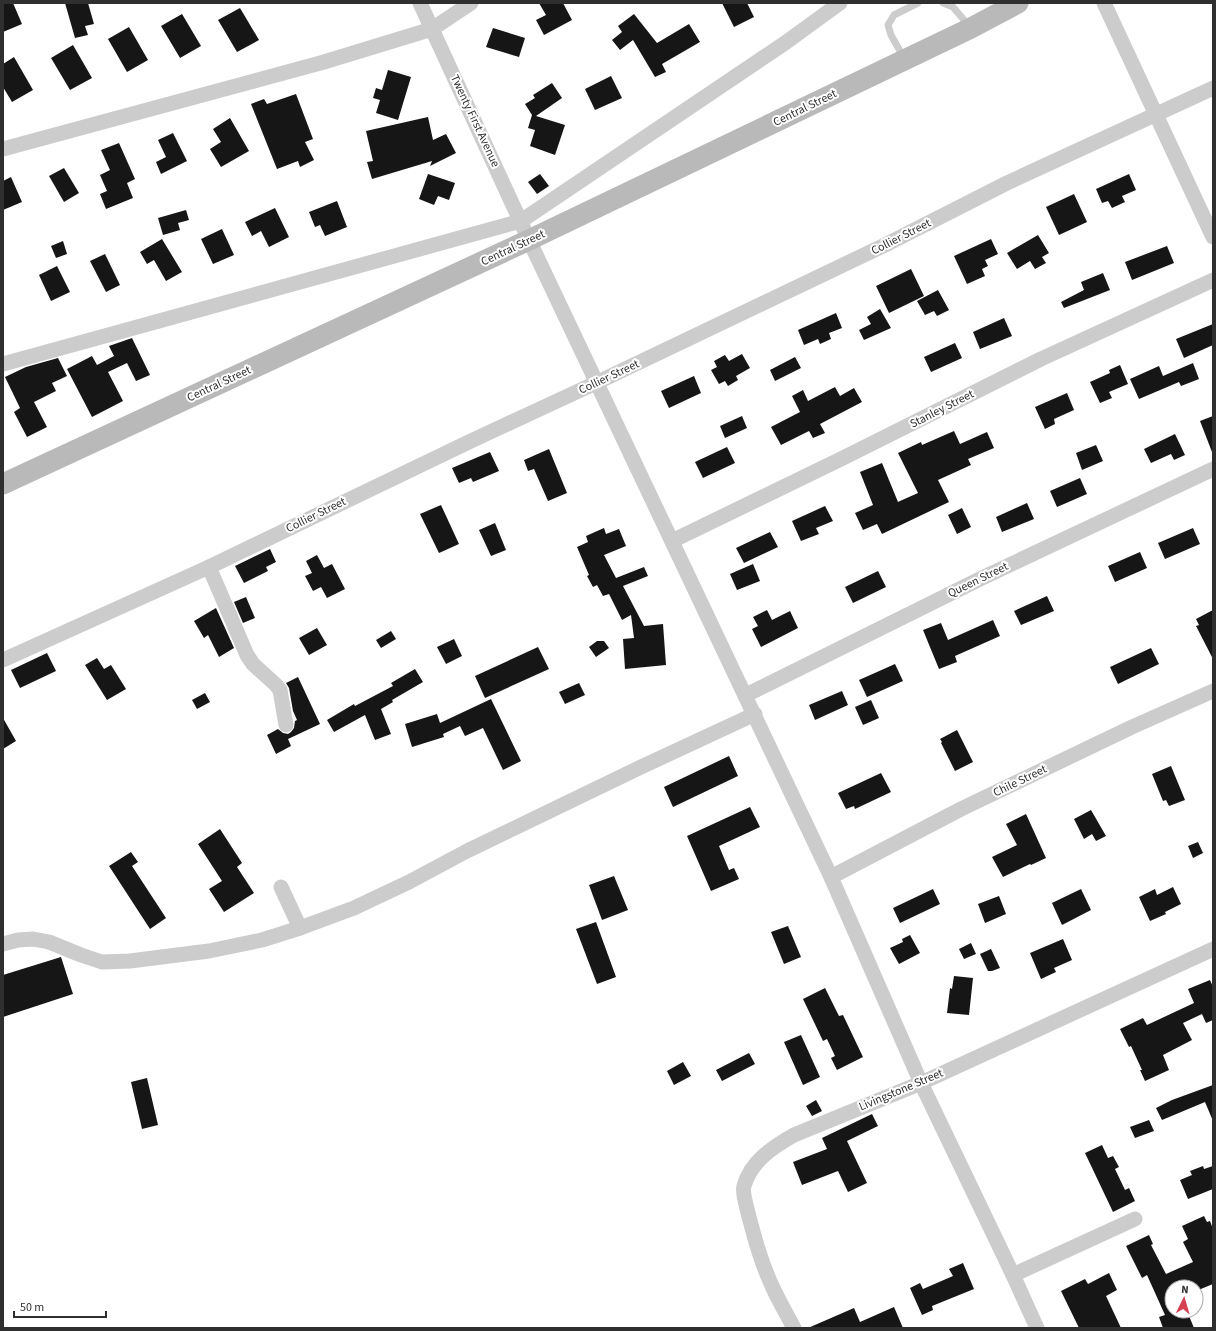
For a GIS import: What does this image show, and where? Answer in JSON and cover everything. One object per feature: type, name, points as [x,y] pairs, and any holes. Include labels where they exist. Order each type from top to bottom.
[{"type":"main road","name":"Central Street","points":[[3,484],[529,240],[905,60],[1018,3]]},
{"type":"street","name":"Twenty First Avenue","points":[[420,3],[529,240],[598,382],[832,878],[921,1083],[1037,1328]]},
{"type":"street","points":[[3,149],[324,62],[432,29],[470,3]]},
{"type":"street","points":[[3,364],[521,221],[785,43],[840,3]]},
{"type":"street","points":[[1104,3],[1213,237]]},
{"type":"street","name":"Collier Street","points":[[3,660],[208,567],[885,245],[1007,183],[1213,88]]},
{"type":"street","name":"Stanley Street","points":[[672,541],[844,458],[1041,359],[1213,280]]},
{"type":"street","name":"Queen Street","points":[[746,695],[984,577],[1213,469]]},
{"type":"street","points":[[208,567],[247,655],[253,664],[280,690],[286,724]]},
{"type":"street","name":"Chile Street","points":[[832,878],[961,809],[1132,727],[1213,692]]},
{"type":"street","points":[[3,944],[18,940],[33,939],[49,942],[82,956],[102,962],[130,961],[209,951],[262,940],[354,908],[409,882],[467,851],[754,714]]},
{"type":"street","points":[[281,887],[300,928]]},
{"type":"street","name":"Livingstone Street","points":[[794,1328],[772,1287],[754,1237],[743,1187],[754,1165],[765,1155],[778,1144],[794,1135],[921,1083],[1213,950]]},
{"type":"street","points":[[1013,1275],[1135,1219]]},
{"type":"lane","points":[[905,60],[891,35],[888,25],[894,15],[918,3]]},
{"type":"lane","points":[[943,3],[953,7],[970,28]]},
{"type":"building","points":[[3,3],[13,3],[22,24],[3,32]]},
{"type":"building","points":[[65,3],[88,3],[94,24],[85,26],[88,35],[75,38]]},
{"type":"building","points":[[539,3],[563,3],[572,20],[544,35],[536,20],[546,15]]},
{"type":"building","points":[[722,3],[747,3],[754,17],[734,27]]},
{"type":"building","points":[[240,8],[259,40],[237,52],[218,20]]},
{"type":"building","points":[[182,14],[201,46],[180,58],[161,26]]},
{"type":"building","points":[[634,14],[657,43],[689,24],[700,42],[662,64],[666,72],[655,77],[633,40],[620,50],[612,40],[622,32],[618,26]]},
{"type":"building","points":[[129,27],[148,60],[127,72],[108,39]]},
{"type":"building","points":[[493,28],[525,38],[519,57],[486,47]]},
{"type":"building","points":[[73,45],[92,78],[70,90],[51,58]]},
{"type":"building","points":[[14,57],[33,90],[12,102],[3,87],[3,64]]},
{"type":"building","points":[[388,70],[411,77],[398,120],[376,113],[380,100],[373,98],[376,88],[382,90]]},
{"type":"building","points":[[611,76],[622,98],[595,110],[585,89]]},
{"type":"building","points":[[552,83],[562,98],[536,116],[565,125],[555,155],[530,146],[535,130],[528,128],[532,115],[525,104],[535,98],[533,95]]},
{"type":"building","points":[[296,94],[313,139],[305,142],[314,160],[300,167],[298,161],[277,169],[251,104],[264,99],[267,104]]},
{"type":"building","points":[[428,117],[433,140],[446,134],[456,153],[430,166],[432,161],[372,179],[367,162],[373,161],[366,131]]},
{"type":"building","points":[[230,118],[249,151],[221,167],[210,149],[221,142],[213,129]]},
{"type":"building","points":[[173,133],[187,161],[161,174],[156,162],[166,157],[158,140]]},
{"type":"building","points":[[119,143],[135,179],[127,183],[133,198],[106,209],[100,194],[107,191],[100,175],[110,170],[101,150]]},
{"type":"building","points":[[64,168],[79,193],[64,202],[49,176]]},
{"type":"building","points":[[428,174],[455,183],[449,200],[438,196],[434,205],[419,199]]},
{"type":"building","points":[[540,174],[549,186],[537,194],[528,182]]},
{"type":"building","points":[[1129,174],[1136,190],[1122,196],[1125,202],[1112,208],[1108,201],[1102,203],[1096,189]]},
{"type":"building","points":[[11,177],[22,202],[3,210],[3,181]]},
{"type":"building","points":[[1074,194],[1087,222],[1059,235],[1046,207]]},
{"type":"building","points":[[337,201],[347,227],[325,236],[320,225],[315,227],[309,212]]},
{"type":"building","points":[[275,208],[289,237],[269,247],[261,231],[252,236],[245,222]]},
{"type":"building","points":[[186,210],[189,220],[178,223],[180,230],[163,235],[158,218]]},
{"type":"building","points":[[222,229],[234,255],[213,264],[201,239]]},
{"type":"building","points":[[1038,235],[1049,253],[1042,257],[1046,263],[1035,269],[1030,261],[1017,269],[1007,253]]},
{"type":"building","points":[[162,239],[182,272],[166,281],[154,260],[147,264],[140,252]]},
{"type":"building","points":[[991,239],[998,254],[985,260],[988,266],[982,269],[985,276],[967,284],[954,256]]},
{"type":"building","points":[[63,241],[67,254],[56,258],[51,246]]},
{"type":"building","points":[[1167,246],[1174,263],[1132,280],[1125,262]]},
{"type":"building","points":[[105,254],[120,285],[106,292],[90,261]]},
{"type":"building","points":[[57,266],[70,292],[51,301],[39,275]]},
{"type":"building","points":[[911,269],[924,296],[889,313],[876,286]]},
{"type":"building","points":[[1103,273],[1110,290],[1064,308],[1061,302],[1084,290],[1081,282]]},
{"type":"building","points":[[938,290],[949,310],[937,316],[934,311],[925,315],[917,301]]},
{"type":"building","points":[[880,309],[891,328],[864,340],[859,330],[871,324],[867,317]]},
{"type":"building","points":[[836,313],[842,328],[829,333],[831,339],[820,344],[818,339],[804,345],[798,330]]},
{"type":"building","points":[[1004,318],[1012,336],[980,349],[973,332]]},
{"type":"building","points":[[1213,324],[1213,345],[1184,358],[1176,339]]},
{"type":"building","points":[[132,338],[150,375],[136,381],[127,363],[108,372],[123,401],[92,417],[67,369],[92,356],[97,365],[114,356],[109,346]]},
{"type":"building","points":[[955,343],[962,358],[931,372],[924,357]]},
{"type":"building","points":[[742,354],[750,368],[736,376],[738,380],[728,386],[725,381],[719,384],[711,370],[717,367],[714,361],[725,355],[729,361]]},
{"type":"building","points":[[795,357],[801,368],[775,381],[770,370]]},
{"type":"building","points":[[58,358],[67,376],[52,383],[56,391],[34,402],[47,427],[27,437],[14,412],[20,408],[5,377],[26,367]]},
{"type":"building","points":[[1193,363],[1199,379],[1181,386],[1179,382],[1139,399],[1130,379],[1159,366],[1163,376]]},
{"type":"building","points":[[1120,365],[1128,384],[1109,392],[1112,398],[1100,403],[1090,382],[1110,373],[1109,370]]},
{"type":"building","points":[[694,376],[701,393],[669,408],[661,391]]},
{"type":"building","points":[[835,387],[840,396],[854,388],[862,402],[820,424],[825,433],[813,438],[809,431],[781,445],[771,427],[800,412],[792,396],[803,390],[808,401]]},
{"type":"building","points":[[1067,393],[1074,410],[1054,419],[1055,424],[1045,429],[1035,407]]},
{"type":"building","points":[[742,416],[747,428],[725,438],[720,426]]},
{"type":"building","points":[[1213,416],[1213,452],[1212,452],[1200,421]]},
{"type":"building","points":[[954,431],[960,444],[987,432],[994,448],[968,459],[971,465],[938,480],[949,502],[882,534],[877,524],[863,530],[855,513],[873,505],[860,472],[882,463],[898,502],[918,493],[898,453],[921,442],[922,445]]},
{"type":"building","points":[[1175,434],[1185,455],[1174,460],[1171,454],[1151,463],[1144,449]]},
{"type":"building","points":[[1096,445],[1103,461],[1082,470],[1076,453]]},
{"type":"building","points":[[727,447],[735,463],[703,478],[695,462]]},
{"type":"building","points":[[549,449],[567,493],[548,501],[534,469],[528,471],[524,460]]},
{"type":"building","points":[[490,452],[499,471],[473,482],[471,478],[459,483],[452,468]]},
{"type":"building","points":[[1080,478],[1087,494],[1057,507],[1050,491]]},
{"type":"building","points":[[1027,503],[1034,519],[1002,532],[996,517]]},
{"type":"building","points":[[441,505],[459,544],[439,553],[420,514]]},
{"type":"building","points":[[825,506],[833,521],[816,528],[819,534],[801,541],[792,521]]},
{"type":"building","points":[[962,508],[971,527],[957,534],[948,515]]},
{"type":"building","points":[[495,523],[506,550],[491,556],[479,530]]},
{"type":"building","points":[[604,528],[606,534],[619,529],[626,546],[604,555],[616,578],[644,567],[648,576],[623,586],[644,626],[663,624],[666,665],[625,669],[623,639],[634,638],[631,615],[622,620],[609,594],[603,596],[597,585],[593,587],[587,576],[589,575],[577,547],[588,542],[586,536]]},
{"type":"building","points":[[1193,528],[1200,544],[1165,559],[1158,543]]},
{"type":"building","points":[[770,532],[778,547],[744,563],[736,548]]},
{"type":"building","points":[[270,549],[276,562],[266,567],[268,571],[244,583],[235,566]]},
{"type":"building","points":[[1140,552],[1147,568],[1115,582],[1108,566]]},
{"type":"building","points":[[317,555],[324,568],[332,564],[345,589],[327,598],[321,587],[313,591],[305,576],[312,573],[306,561]]},
{"type":"building","points":[[753,564],[760,581],[737,590],[730,574]]},
{"type":"building","points":[[878,571],[886,587],[853,603],[845,587]]},
{"type":"building","points":[[1047,596],[1054,611],[1021,625],[1014,611]]},
{"type":"building","points":[[246,597],[255,618],[243,623],[234,602]]},
{"type":"building","points":[[216,608],[234,648],[219,657],[208,635],[204,638],[194,621]]},
{"type":"building","points":[[767,610],[772,620],[790,611],[798,628],[761,647],[752,629],[758,626],[753,617]]},
{"type":"building","points":[[1213,610],[1213,659],[1196,626],[1199,625],[1196,619]]},
{"type":"building","points":[[993,620],[1000,636],[955,656],[957,662],[939,669],[923,630],[941,623],[948,640]]},
{"type":"building","points":[[317,628],[327,645],[309,655],[299,638]]},
{"type":"building","points":[[391,631],[396,639],[381,648],[376,640]]},
{"type":"building","points":[[454,639],[462,656],[446,664],[437,647]]},
{"type":"building","points":[[597,641],[604,641],[609,648],[596,657],[589,647]]},
{"type":"building","points":[[538,647],[549,669],[485,698],[475,676]]},
{"type":"building","points":[[1151,648],[1159,664],[1118,684],[1110,667]]},
{"type":"building","points":[[47,653],[56,671],[20,688],[11,670]]},
{"type":"building","points":[[97,658],[104,669],[111,665],[126,689],[107,700],[85,665]]},
{"type":"building","points":[[895,664],[903,681],[867,697],[859,680]]},
{"type":"building","points":[[415,669],[423,682],[392,700],[393,702],[381,709],[391,734],[375,740],[365,715],[334,732],[327,720],[354,704],[355,706],[393,686],[391,683]]},
{"type":"building","points":[[298,677],[320,724],[288,739],[291,746],[276,754],[267,735],[278,729],[283,733],[288,734],[294,728],[295,721],[297,720],[293,711],[289,688],[286,683]]},
{"type":"building","points":[[579,683],[585,695],[565,704],[559,692]]},
{"type":"building","points":[[842,691],[848,705],[815,720],[809,705]]},
{"type":"building","points":[[205,693],[210,702],[197,709],[192,700]]},
{"type":"building","points":[[491,699],[521,761],[503,770],[483,728],[465,736],[460,726],[443,734],[444,737],[412,747],[405,724],[437,714],[440,723]]},
{"type":"building","points":[[871,700],[879,718],[863,725],[855,707]]},
{"type":"building","points":[[3,718],[16,741],[3,749]]},
{"type":"building","points":[[957,730],[973,762],[955,771],[940,739]]},
{"type":"building","points":[[729,756],[738,776],[673,807],[664,787]]},
{"type":"building","points":[[1171,766],[1185,800],[1169,806],[1166,800],[1163,801],[1152,774]]},
{"type":"building","points":[[881,773],[891,792],[855,809],[854,806],[846,809],[838,793]]},
{"type":"building","points":[[750,807],[760,827],[719,846],[729,870],[734,868],[739,879],[711,891],[687,836]]},
{"type":"building","points":[[1091,810],[1106,836],[1096,841],[1092,834],[1084,839],[1074,819]]},
{"type":"building","points":[[1026,814],[1046,858],[1003,877],[992,857],[1017,845],[1006,824]]},
{"type":"building","points":[[220,829],[242,863],[237,867],[254,893],[224,912],[209,889],[222,881],[198,844]]},
{"type":"building","points":[[1198,842],[1203,853],[1193,858],[1188,846]]},
{"type":"building","points":[[131,852],[138,862],[132,866],[166,918],[150,929],[109,866]]},
{"type":"building","points":[[614,876],[628,910],[602,920],[589,885]]},
{"type":"building","points":[[1173,887],[1181,904],[1165,912],[1166,914],[1150,921],[1139,897],[1155,889],[1157,895]]},
{"type":"building","points":[[933,889],[940,904],[900,923],[893,908]]},
{"type":"building","points":[[1081,889],[1091,910],[1062,925],[1052,903]]},
{"type":"building","points":[[999,896],[1006,914],[985,923],[978,904]]},
{"type":"building","points":[[596,922],[616,977],[597,984],[576,929]]},
{"type":"building","points":[[788,926],[801,957],[784,964],[771,932]]},
{"type":"building","points":[[910,935],[920,953],[899,964],[890,948],[903,942],[902,939]]},
{"type":"building","points":[[1063,939],[1072,960],[1054,968],[1056,972],[1041,979],[1030,953]]},
{"type":"building","points":[[971,943],[976,954],[964,959],[959,949]]},
{"type":"building","points":[[991,949],[1000,968],[988,971],[980,954]]},
{"type":"building","points":[[61,957],[73,994],[3,1017],[3,975]]},
{"type":"building","points":[[954,976],[973,978],[969,1015],[947,1013],[950,988],[952,989]]},
{"type":"building","points":[[1210,980],[1213,987],[1213,1020],[1206,1023],[1202,1014],[1183,1023],[1192,1040],[1163,1055],[1169,1070],[1145,1081],[1140,1070],[1142,1070],[1131,1046],[1129,1047],[1120,1029],[1143,1018],[1147,1025],[1194,1003],[1188,989]]},
{"type":"building","points":[[825,988],[839,1016],[843,1015],[863,1057],[837,1070],[831,1058],[835,1056],[827,1039],[823,1041],[803,999]]},
{"type":"building","points":[[801,1035],[820,1077],[803,1085],[784,1042]]},
{"type":"building","points":[[749,1053],[755,1064],[722,1081],[716,1070]]},
{"type":"building","points":[[683,1062],[691,1076],[674,1085],[667,1071]]},
{"type":"building","points":[[147,1078],[158,1125],[142,1129],[131,1082]]},
{"type":"building","points":[[1213,1085],[1213,1121],[1205,1102],[1162,1120],[1156,1108],[1172,1100]]},
{"type":"building","points":[[816,1100],[822,1111],[812,1116],[806,1106]]},
{"type":"building","points":[[872,1114],[878,1126],[847,1141],[867,1183],[848,1192],[838,1171],[802,1185],[793,1162],[827,1149],[822,1138]]},
{"type":"building","points":[[1149,1120],[1154,1131],[1135,1138],[1130,1127]]},
{"type":"building","points":[[1102,1145],[1108,1158],[1113,1156],[1119,1167],[1115,1169],[1125,1190],[1129,1188],[1135,1201],[1113,1212],[1085,1153]]},
{"type":"building","points":[[1203,1166],[1204,1169],[1213,1166],[1213,1189],[1188,1199],[1180,1180],[1192,1175],[1190,1171]]},
{"type":"building","points":[[1204,1216],[1207,1222],[1210,1221],[1213,1229],[1213,1284],[1204,1288],[1204,1279],[1164,1279],[1164,1313],[1147,1275],[1142,1278],[1126,1246],[1149,1235],[1153,1244],[1151,1245],[1166,1274],[1193,1262],[1183,1242],[1188,1239],[1182,1226]]},
{"type":"building","points":[[963,1263],[974,1289],[932,1306],[933,1310],[922,1315],[910,1288],[920,1283],[923,1289],[953,1276],[949,1269]]},
{"type":"building","points":[[1109,1273],[1117,1290],[1106,1296],[1121,1328],[1079,1328],[1061,1291],[1085,1279],[1088,1284]]},
{"type":"building","points":[[894,1307],[903,1328],[808,1328],[854,1308],[860,1322]]},
{"type":"building","points":[[1164,1315],[1164,1319],[1190,1319],[1194,1328],[1163,1328],[1159,1317]]}]
